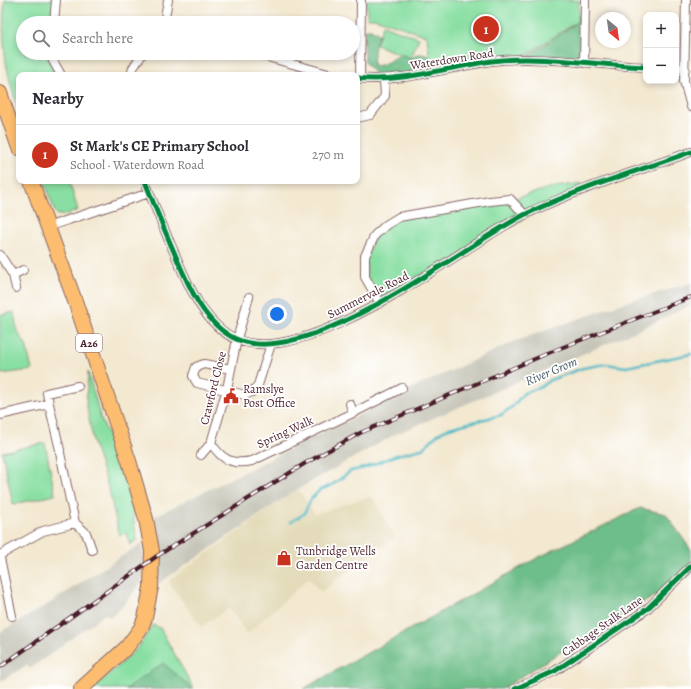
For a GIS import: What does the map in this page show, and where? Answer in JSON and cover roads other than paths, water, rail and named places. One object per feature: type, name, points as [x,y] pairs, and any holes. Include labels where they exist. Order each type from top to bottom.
[{"type":"highway","points":[[0,93],[16,139]]},
{"type":"highway","name":"A26","points":[[32,184],[75,301],[129,461],[146,519],[152,551],[151,587],[145,618],[141,628],[127,647],[81,689]]},
{"type":"street","points":[[55,16],[56,0]]},
{"type":"street","points":[[165,16],[168,0]]},
{"type":"street","points":[[360,52],[362,0]]},
{"type":"street","points":[[584,63],[585,0]]},
{"type":"street","points":[[686,0],[680,68],[691,107]]},
{"type":"street","name":"Waterdown Road","points":[[360,78],[384,80],[492,61],[548,59],[643,67]]},
{"type":"street","points":[[53,60],[59,72]]},
{"type":"street","points":[[132,72],[138,60]]},
{"type":"street","points":[[278,60],[321,72]]},
{"type":"street","points":[[359,72],[360,60]]},
{"type":"street","points":[[360,117],[370,115],[385,96],[384,80]]},
{"type":"street","name":"Summervale Road","points":[[236,339],[271,344],[292,340],[322,330],[380,303],[525,215],[584,189],[691,152]]},
{"type":"street","points":[[146,184],[192,293],[208,316],[236,339]]},
{"type":"street","points":[[47,227],[149,193]]},
{"type":"street","name":"Summervale Road","points":[[380,303],[365,277],[365,256],[375,235],[399,217],[490,200],[510,199],[525,215]]},
{"type":"street","points":[[0,255],[13,275],[16,288]]},
{"type":"street","points":[[13,275],[23,270]]},
{"type":"street","name":"Crawford Close","points":[[201,455],[211,443],[227,389],[236,339],[249,297]]},
{"type":"street","points":[[231,369],[204,364],[196,367],[193,376],[197,383],[227,389],[245,395],[252,392],[258,385],[271,344]]},
{"type":"street","points":[[78,386],[47,393],[75,523],[86,532],[92,550]]},
{"type":"street","name":"Spring Walk","points":[[226,459],[239,464],[252,461],[402,388]]},
{"type":"street","points":[[0,415],[49,404]]},
{"type":"street","points":[[350,404],[353,413]]},
{"type":"street","name":"Crawford Close","points":[[211,443],[217,452],[226,459]]},
{"type":"street","points":[[0,555],[43,531],[75,523]]},
{"type":"street","points":[[0,558],[12,616]]},
{"type":"street","name":"Cabbage Stalk Lane","points":[[515,689],[555,671],[647,608],[691,566]]},
{"type":"waterway","name":"River Grom","points":[[290,522],[304,514],[311,499],[320,490],[332,485],[351,471],[364,468],[397,455],[422,449],[438,434],[449,428],[501,415],[513,406],[524,393],[541,387],[550,380],[583,368],[606,364],[626,367],[691,354]]},
{"type":"railway","points":[[0,667],[157,556],[304,464],[360,433],[558,349],[691,297]]},
{"type":"place","name":"St Mark's CE Primary School","points":[[486,29]]},
{"type":"place","name":"Ramslye Post Office","points":[[231,396]]},
{"type":"place","name":"Tunbridge Wells Garden Centre","points":[[284,558]]}]
